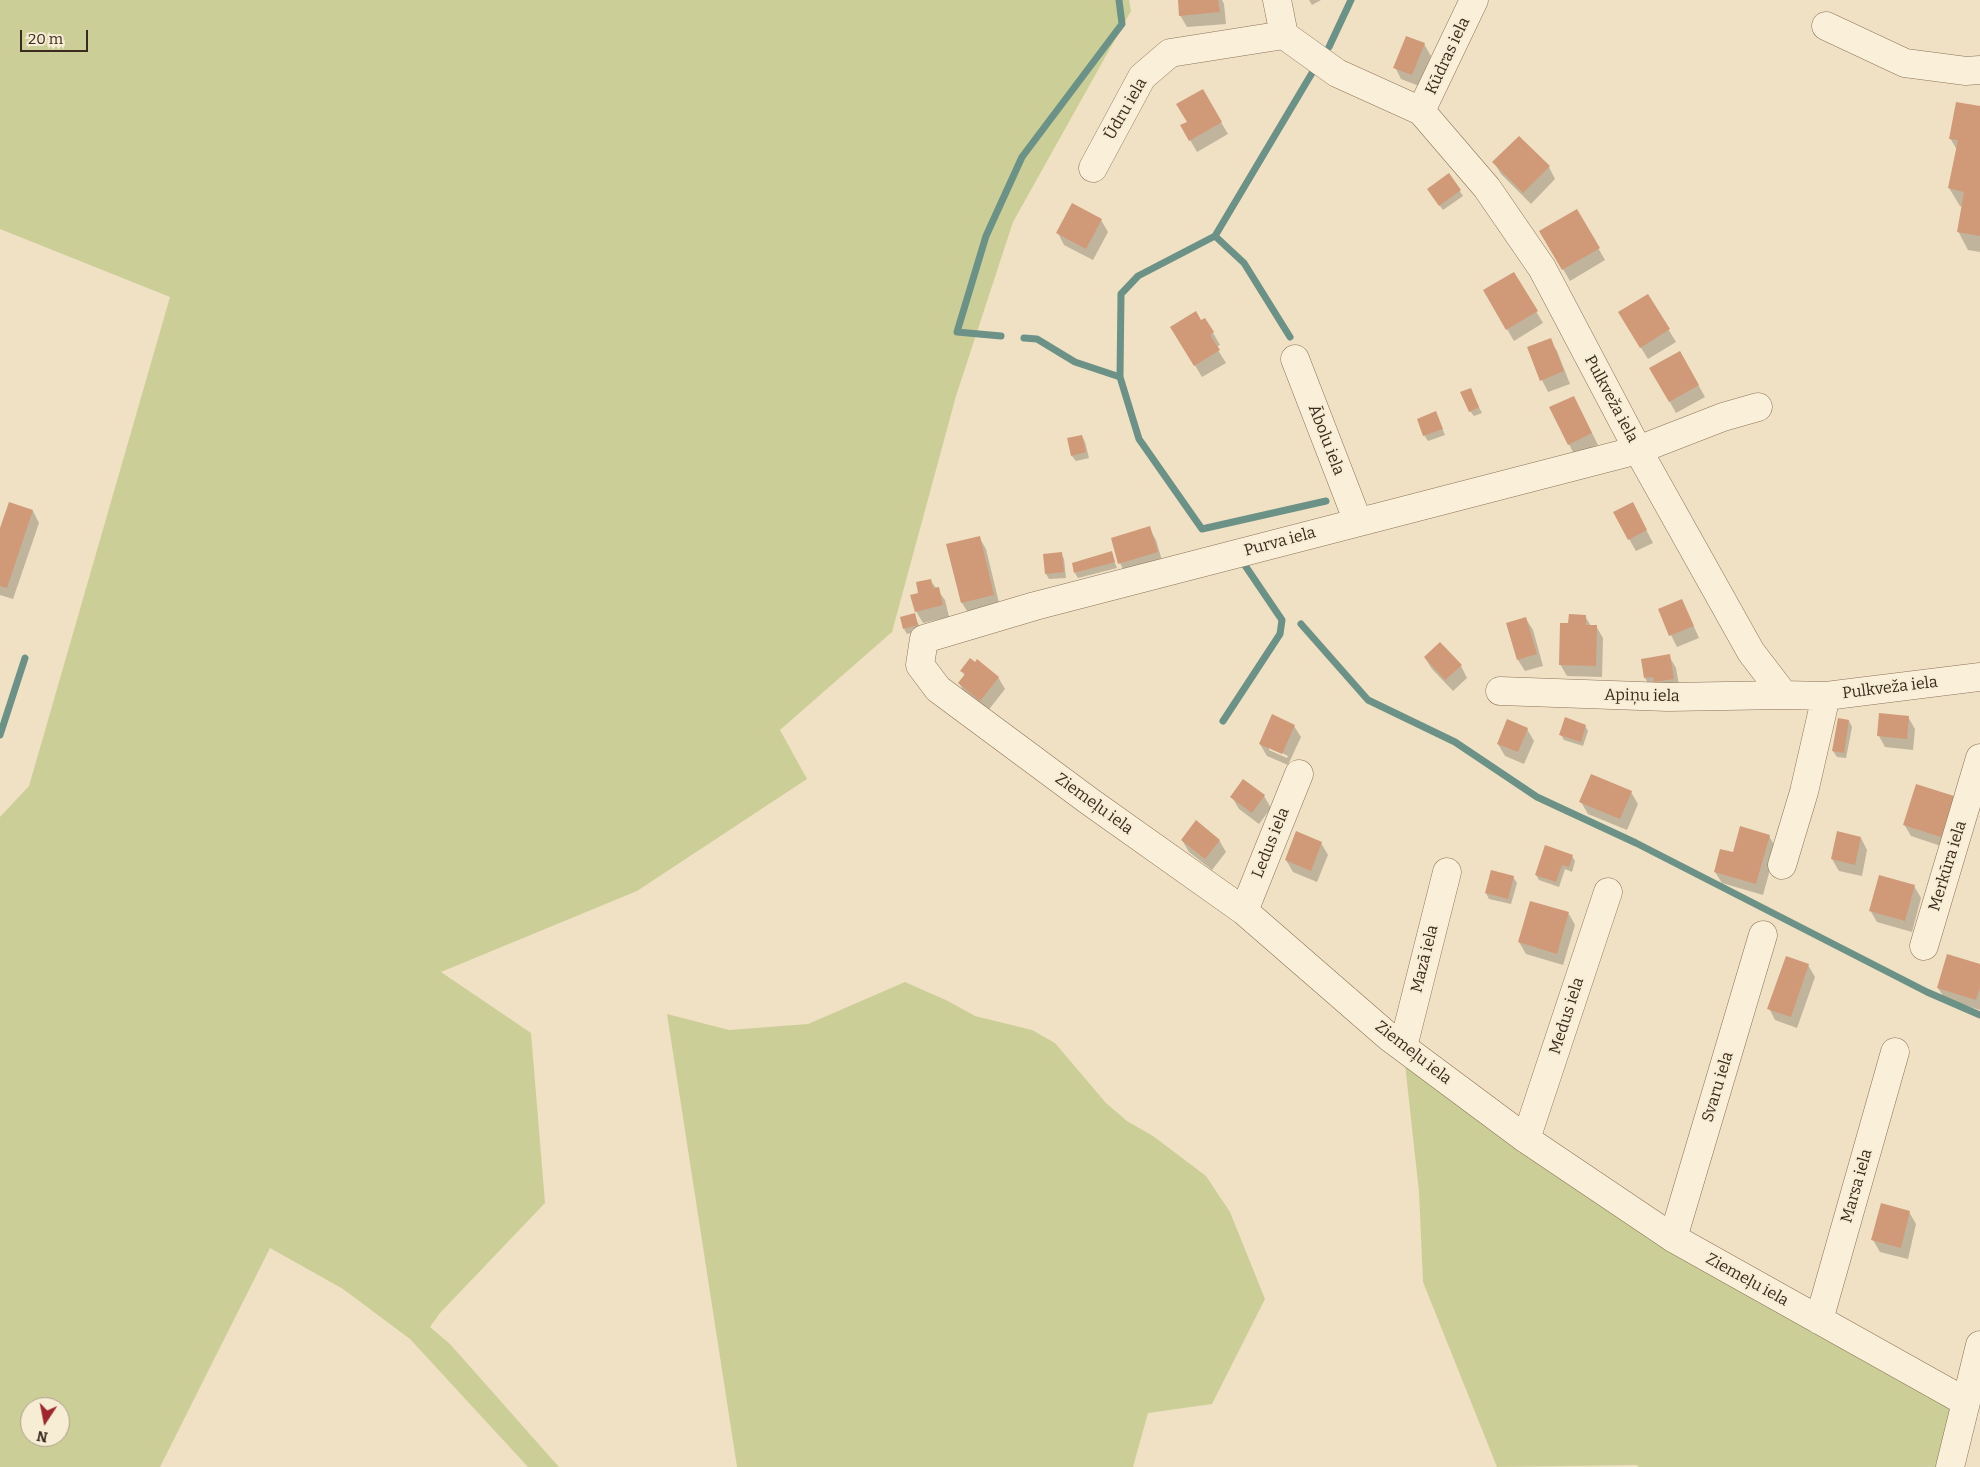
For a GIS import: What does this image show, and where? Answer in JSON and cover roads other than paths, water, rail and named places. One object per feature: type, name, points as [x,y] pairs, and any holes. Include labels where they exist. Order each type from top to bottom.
[{"type":"street","points":[[1277,0],[1284,36]]},
{"type":"street","name":"Kūdras iela","points":[[1421,111],[1474,0]]},
{"type":"street","points":[[1826,26],[1906,63],[1966,71],[1980,70]]},
{"type":"street","name":"Pulkveža iela","points":[[1284,36],[1337,73],[1421,111],[1486,188],[1542,268],[1638,450],[1751,652],[1784,695],[1826,696],[1980,677]]},
{"type":"street","name":"Ūdru iela","points":[[1093,168],[1142,77],[1170,53],[1284,36]]},
{"type":"street","name":"Ābolu iela","points":[[1295,359],[1358,522]]},
{"type":"street","name":"Purva iela","points":[[924,639],[1035,606],[1638,450],[1722,417],[1758,407]]},
{"type":"street","name":"Ziemeļu iela","points":[[924,639],[920,665],[938,689],[1089,801],[1244,912],[1403,1047],[1526,1140],[1673,1238],[1966,1402]]},
{"type":"street","name":"Apiņu iela","points":[[1500,691],[1668,697],[1784,695]]},
{"type":"street","points":[[1782,865],[1804,792],[1826,696]]},
{"type":"street","name":"Merkūra iela","points":[[1924,946],[1980,758]]},
{"type":"street","name":"Ledus iela","points":[[1244,912],[1299,774]]},
{"type":"street","name":"Mazā iela","points":[[1403,1047],[1447,872]]},
{"type":"street","name":"Medus iela","points":[[1526,1140],[1608,892]]},
{"type":"street","name":"Svaru iela","points":[[1673,1238],[1763,936]]},
{"type":"street","name":"Marsa iela","points":[[1819,1320],[1895,1052]]},
{"type":"street","points":[[1950,1467],[1980,1345]]},
{"type":"waterway","points":[[1001,336],[957,332],[986,236],[1022,157],[1122,24],[1119,0]]},
{"type":"waterway","points":[[1329,47],[1351,0]]},
{"type":"waterway","points":[[1312,73],[1215,236],[1138,276],[1121,294],[1120,377],[1139,439],[1202,529],[1326,501]]},
{"type":"waterway","points":[[1215,236],[1244,263],[1290,337]]},
{"type":"waterway","points":[[1024,338],[1037,339],[1075,362],[1120,377]]},
{"type":"waterway","points":[[1223,721],[1280,634],[1282,620],[1242,561]]},
{"type":"waterway","points":[[1301,624],[1368,700],[1455,742],[1537,797],[1636,843],[1927,992],[1980,1015]]},
{"type":"waterway","points":[[0,735],[25,658]]}]
